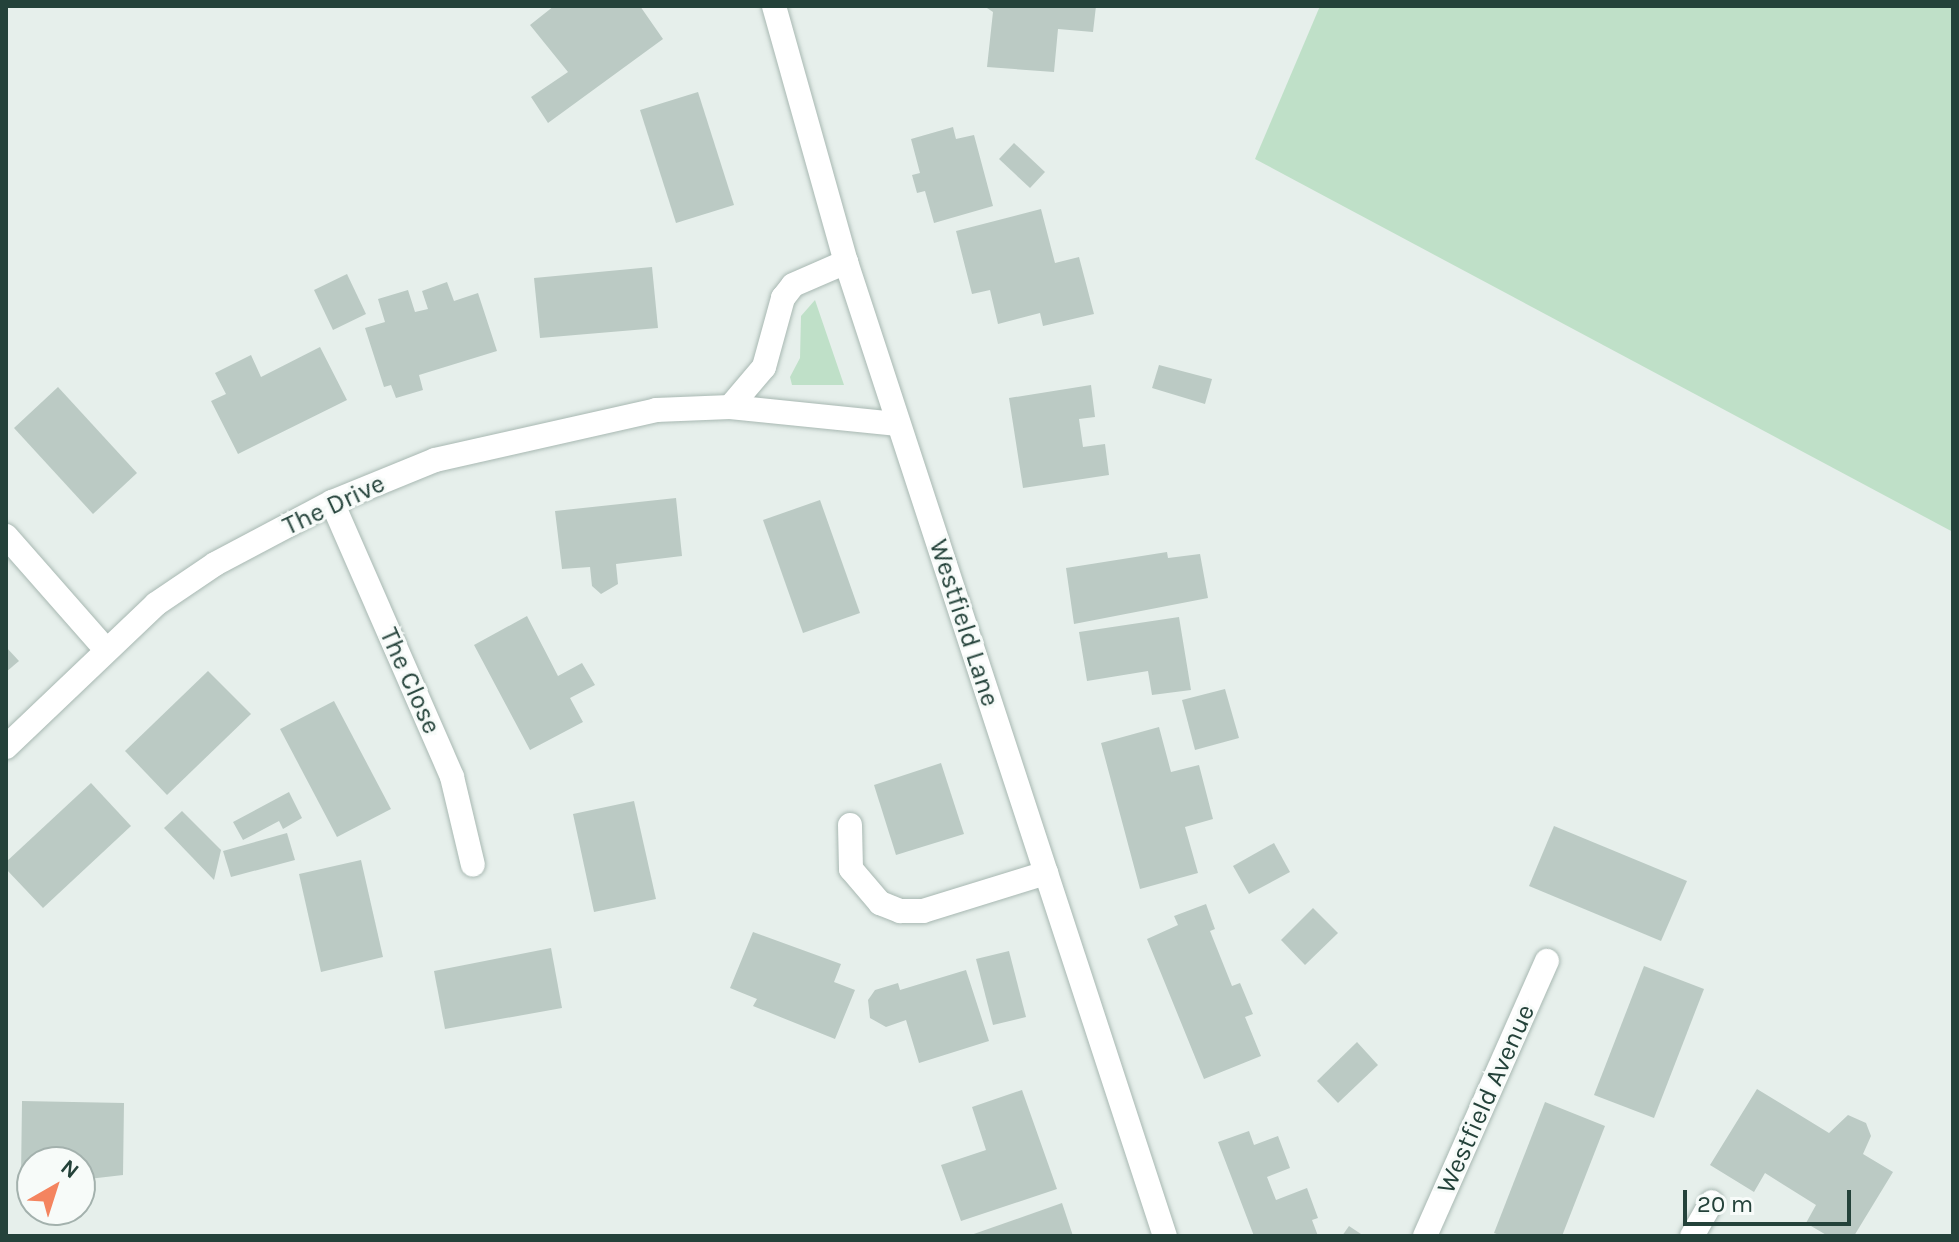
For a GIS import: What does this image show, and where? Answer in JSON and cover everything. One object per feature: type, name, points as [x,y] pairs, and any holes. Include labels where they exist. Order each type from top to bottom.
[{"type":"street","name":"Westfield Lane","points":[[774,6],[846,262],[1165,1236]]},
{"type":"street","points":[[730,407],[764,367],[783,298],[793,285],[846,262]]},
{"type":"street","name":"The Drive","points":[[6,747],[156,604],[215,564],[332,502],[435,460],[502,440],[656,410],[730,407],[898,424]]},
{"type":"street","name":"The Close","points":[[332,502],[452,777],[473,865]]},
{"type":"street","points":[[6,536],[106,650]]},
{"type":"street","points":[[850,825],[851,869],[871,895],[900,911],[923,911],[1046,873]]},
{"type":"street","name":"Westfield Avenue","points":[[1425,1236],[1547,961]]},
{"type":"street","points":[[1692,1236],[1712,1202]]},
{"type":"green space","points":[[1320,6],[1953,6],[1953,532],[1255,159]]},
{"type":"green space","points":[[815,300],[844,385],[792,385],[790,377],[800,358],[801,316]]},
{"type":"building","points":[[554,6],[640,6],[663,39],[548,123],[531,97],[568,72],[530,25]]},
{"type":"building","points":[[984,6],[1096,6],[1093,32],[1058,29],[1054,72],[987,67],[993,12]]},
{"type":"building","points":[[698,92],[734,205],[676,223],[640,110]]},
{"type":"building","points":[[953,127],[956,139],[974,135],[993,206],[934,223],[925,191],[917,193],[912,175],[920,173],[911,139]]},
{"type":"building","points":[[1014,143],[1045,172],[1030,188],[999,159]]},
{"type":"building","points":[[1041,209],[1055,263],[1079,257],[1094,314],[1043,326],[1040,313],[998,324],[990,290],[972,294],[956,231]]},
{"type":"building","points":[[652,267],[658,328],[540,338],[534,278]]},
{"type":"building","points":[[347,274],[366,314],[333,330],[314,290]]},
{"type":"building","points":[[447,282],[454,301],[478,293],[497,351],[419,375],[423,390],[396,398],[391,385],[384,387],[365,328],[385,322],[378,299],[408,290],[415,312],[428,309],[422,291]]},
{"type":"building","points":[[320,347],[347,400],[238,454],[211,401],[226,394],[215,373],[251,355],[261,377]]},
{"type":"building","points":[[1159,365],[1212,379],[1205,404],[1152,388]]},
{"type":"building","points":[[1091,385],[1095,417],[1079,419],[1083,447],[1105,444],[1109,475],[1023,488],[1009,398]]},
{"type":"building","points":[[58,387],[137,473],[93,514],[14,428]]},
{"type":"building","points":[[676,498],[682,556],[616,564],[618,584],[601,594],[592,586],[590,567],[562,569],[555,511]]},
{"type":"building","points":[[820,500],[860,613],[803,633],[763,520]]},
{"type":"building","points":[[1167,552],[1168,558],[1200,554],[1208,598],[1074,624],[1066,568]]},
{"type":"building","points":[[527,616],[558,676],[582,663],[595,685],[570,698],[583,722],[530,750],[474,645]]},
{"type":"building","points":[[1179,617],[1191,690],[1152,695],[1148,671],[1087,681],[1079,632]]},
{"type":"building","points":[[6,647],[19,661],[6,672]]},
{"type":"building","points":[[208,671],[251,714],[167,795],[125,751]]},
{"type":"building","points":[[1225,689],[1239,738],[1195,750],[1182,700]]},
{"type":"building","points":[[334,701],[391,809],[337,837],[280,729]]},
{"type":"building","points":[[1159,727],[1171,772],[1199,765],[1213,819],[1185,827],[1198,873],[1140,889],[1101,743]]},
{"type":"building","points":[[941,763],[964,834],[896,855],[874,785]]},
{"type":"building","points":[[91,783],[131,826],[43,908],[6,869],[6,862]]},
{"type":"building","points":[[289,792],[302,818],[283,829],[279,821],[243,840],[233,822]]},
{"type":"building","points":[[634,801],[656,899],[594,912],[573,814]]},
{"type":"building","points":[[182,811],[221,850],[214,880],[164,828]]},
{"type":"building","points":[[1554,826],[1687,881],[1661,941],[1529,886]]},
{"type":"building","points":[[287,833],[295,860],[231,877],[223,851]]},
{"type":"building","points":[[1274,843],[1290,872],[1249,894],[1233,866]]},
{"type":"building","points":[[361,860],[383,957],[321,972],[299,874]]},
{"type":"building","points":[[1206,904],[1215,929],[1210,931],[1232,986],[1240,983],[1253,1014],[1245,1017],[1261,1056],[1204,1079],[1147,939],[1178,925],[1174,916]]},
{"type":"building","points":[[1313,908],[1338,933],[1305,965],[1281,940]]},
{"type":"building","points":[[753,932],[841,964],[834,982],[855,990],[835,1039],[753,1006],[757,999],[730,988]]},
{"type":"building","points":[[551,948],[562,1008],[445,1029],[434,971]]},
{"type":"building","points":[[1009,951],[1026,1017],[993,1025],[976,959]]},
{"type":"building","points":[[1644,966],[1704,989],[1654,1118],[1594,1095]]},
{"type":"building","points":[[966,970],[989,1041],[919,1063],[906,1020],[886,1027],[870,1018],[868,1000],[875,990],[898,983],[900,990]]},
{"type":"building","points":[[1357,1042],[1378,1065],[1338,1103],[1317,1081]]},
{"type":"building","points":[[1757,1089],[1829,1133],[1848,1115],[1866,1123],[1871,1136],[1863,1154],[1893,1172],[1854,1236],[1828,1236],[1806,1223],[1816,1205],[1765,1173],[1754,1192],[1710,1165]]},
{"type":"building","points":[[1022,1090],[1057,1189],[961,1221],[941,1165],[986,1150],[972,1107]]},
{"type":"building","points":[[22,1101],[124,1103],[123,1175],[96,1178],[96,1146],[21,1146]]},
{"type":"building","points":[[1545,1102],[1605,1126],[1562,1236],[1502,1236],[1494,1233]]},
{"type":"building","points":[[1249,1131],[1254,1145],[1278,1136],[1290,1168],[1267,1177],[1276,1200],[1307,1188],[1318,1218],[1312,1220],[1318,1236],[1254,1236],[1218,1142]]},
{"type":"building","points":[[1062,1203],[1073,1236],[968,1236]]},
{"type":"building","points":[[1349,1226],[1364,1236],[1342,1236]]}]
